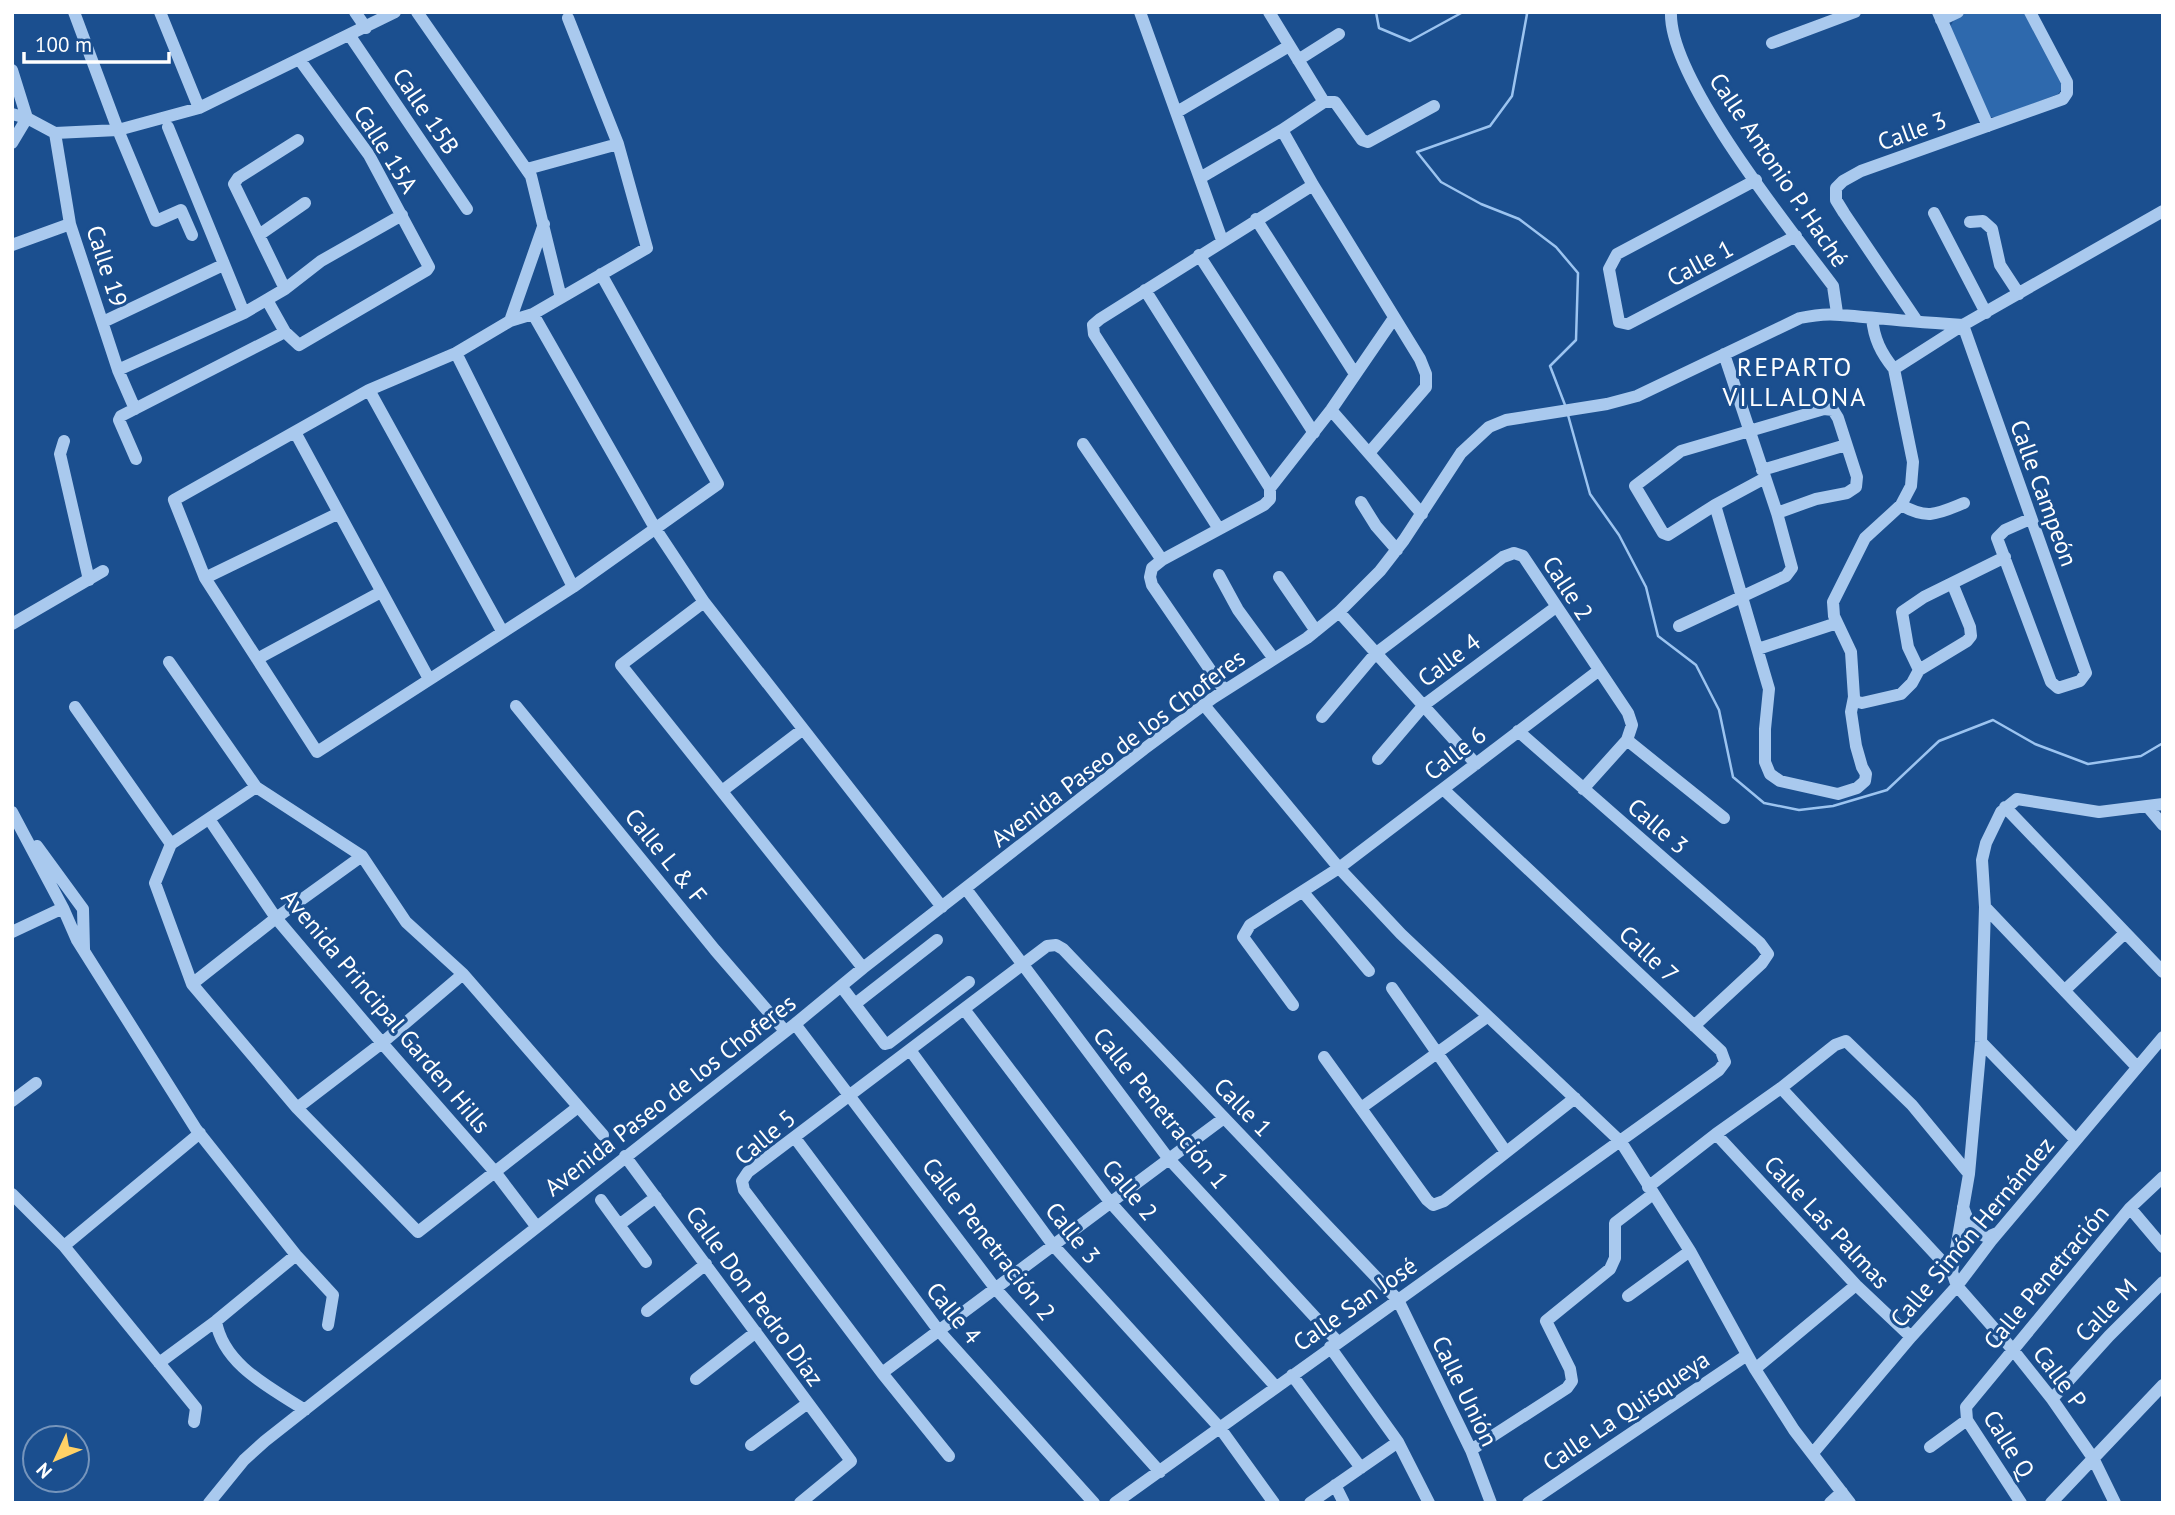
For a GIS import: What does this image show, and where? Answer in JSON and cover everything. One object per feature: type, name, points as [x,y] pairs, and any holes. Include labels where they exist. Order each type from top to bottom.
[{"type":"street","points":[[74,12],[118,130],[156,221],[181,210],[192,235]]},
{"type":"street","points":[[160,12],[199,108]]},
{"type":"street","points":[[355,12],[366,28]]},
{"type":"street","points":[[12,114],[27,118],[55,133],[118,130],[199,108],[396,12]]},
{"type":"street","points":[[417,12],[531,176],[561,298]]},
{"type":"street","points":[[1140,12],[1222,240]]},
{"type":"street","points":[[1269,12],[1324,103]]},
{"type":"street","name":"Calle Antonio P. Haché","points":[[1671,12],[1673,37],[1691,78],[1719,126],[1833,286],[1837,313]]},
{"type":"street","points":[[1772,43],[1854,12]]},
{"type":"street","points":[[1958,12],[1940,16],[1988,126]]},
{"type":"street","name":"Calle 3","points":[[1917,321],[1844,214],[1836,200],[1836,188],[1861,171],[2059,101],[2067,93],[2067,82],[2030,12]]},
{"type":"street","points":[[568,18],[618,144],[647,248],[601,274],[533,314],[510,321],[456,353],[369,390],[174,500],[205,578],[317,752],[573,587],[718,484],[601,274]]},
{"type":"street","points":[[1298,60],[1339,34]]},
{"type":"street","name":"Calle 15B","points":[[350,36],[467,209]]},
{"type":"street","points":[[1177,112],[1289,46]]},
{"type":"street","name":"Calle 15A","points":[[285,332],[294,343],[304,344],[427,271],[429,267],[369,155],[299,59]]},
{"type":"street","points":[[12,70],[27,118],[12,142]]},
{"type":"street","points":[[1200,178],[1324,103],[1335,102],[1362,140],[1367,142],[1434,106]]},
{"type":"street","points":[[168,127],[244,313]]},
{"type":"street","points":[[1282,130],[1312,184],[1420,359],[1426,374],[1426,387],[1369,453]]},
{"type":"street","name":"Calle 19","points":[[55,133],[70,224],[118,370],[135,409]]},
{"type":"street","points":[[285,289],[234,184],[299,140]]},
{"type":"street","points":[[527,169],[618,144]]},
{"type":"street","name":"Calle 1","points":[[1756,180],[1613,257],[1609,269],[1618,318],[1622,324],[1628,324],[1796,236]]},
{"type":"street","points":[[1219,529],[1094,334],[1093,326],[1312,184]]},
{"type":"street","points":[[259,235],[305,203]]},
{"type":"street","points":[[1894,369],[1963,325],[2163,211]]},
{"type":"street","points":[[1934,213],[1986,313]]},
{"type":"street","points":[[118,370],[244,313],[285,289],[321,261],[402,215]]},
{"type":"street","points":[[1256,219],[1355,374]]},
{"type":"street","points":[[1970,222],[1983,221],[1992,229],[2000,265],[2019,294]]},
{"type":"street","points":[[12,245],[70,224]]},
{"type":"street","points":[[510,321],[544,224]]},
{"type":"street","points":[[1199,255],[1314,433]]},
{"type":"street","points":[[103,322],[223,265]]},
{"type":"street","points":[[1145,290],[1270,488],[1270,499],[1264,505],[1152,568],[1152,585],[1224,690]]},
{"type":"street","points":[[136,459],[119,420],[121,416],[285,332],[267,300]]},
{"type":"street","name":"Avenida Paseo de los Choferes","points":[[209,1503],[244,1460],[304,1410],[863,968],[1144,749],[1224,690],[1316,631],[1339,612],[1380,572],[1461,453],[1482,433],[1506,420],[1608,404],[1637,396],[1800,318],[1837,313],[1963,325]]},
{"type":"street","points":[[533,314],[655,528],[704,603],[942,907]]},
{"type":"street","points":[[1270,488],[1331,410],[1394,318]]},
{"type":"street","points":[[1715,505],[1769,689],[1765,762],[1770,774],[1780,781],[1838,794],[1857,788],[1865,781],[1866,775],[1861,767],[1856,746],[1851,712],[1854,701],[1851,652],[1837,623],[1833,602],[1865,538],[1901,505],[1911,486],[1913,462],[1894,369],[1878,347],[1872,318]]},
{"type":"street","name":"Calle Campeón","points":[[1963,325],[2086,674],[2080,681],[2058,688],[2053,686],[2005,557]]},
{"type":"street","points":[[456,353],[573,587]]},
{"type":"street","points":[[1679,626],[1790,573],[1792,561],[1724,354]]},
{"type":"street","points":[[369,390],[502,631]]},
{"type":"street","points":[[1777,513],[1856,487],[1857,477],[1836,413],[1829,408],[1681,451],[1635,486],[1665,535],[1671,534],[1763,474],[1846,444]]},
{"type":"street","points":[[1331,410],[1422,514]]},
{"type":"street","points":[[295,432],[429,679]]},
{"type":"street","points":[[64,441],[60,454],[89,580]]},
{"type":"street","points":[[1083,444],[1162,560]]},
{"type":"street","points":[[1361,502],[1376,526],[1397,550]]},
{"type":"street","points":[[1901,505],[1927,516],[1964,503]]},
{"type":"street","points":[[205,578],[338,513]]},
{"type":"street","points":[[1919,670],[1908,647],[1901,614],[1952,583],[2005,557],[1997,538],[2000,533],[2030,519]]},
{"type":"street","name":"Calle 2","points":[[1322,717],[1375,654],[1503,557],[1514,553],[1523,556],[1628,713],[1632,725],[1627,740]]},
{"type":"street","points":[[13,620],[103,571]]},
{"type":"street","points":[[1219,575],[1238,610],[1274,659]]},
{"type":"street","points":[[1279,577],[1316,631]]},
{"type":"street","points":[[1854,701],[1863,703],[1901,694],[1912,683],[1919,670],[1967,641],[1971,636],[1970,628],[1952,583]]},
{"type":"street","points":[[257,659],[381,592]]},
{"type":"street","points":[[704,603],[621,666],[863,968]]},
{"type":"street","name":"Calle 4","points":[[1378,758],[1424,705],[1556,607]]},
{"type":"street","points":[[1339,612],[1476,764]]},
{"type":"street","points":[[1758,649],[1837,623]]},
{"type":"street","points":[[169,662],[256,787],[362,856],[406,922],[463,974],[603,1135]]},
{"type":"street","name":"Calle 6","points":[[1293,1005],[1242,937],[1250,925],[1339,868],[1598,671]]},
{"type":"street","points":[[1204,705],[1339,868],[1401,934],[1621,1142],[1690,1251],[1755,1369],[1794,1430],[1846,1497],[1830,1503]]},
{"type":"street","name":"Calle L & F","points":[[516,706],[715,950],[790,1028]]},
{"type":"street","points":[[75,707],[171,844]]},
{"type":"street","points":[[722,792],[802,730]]},
{"type":"street","name":"Calle 3","points":[[1518,731],[1760,943],[1768,954],[1762,963],[1694,1026]]},
{"type":"street","points":[[1583,789],[1627,740],[1724,818]]},
{"type":"street","points":[[256,787],[171,844],[155,883],[192,984],[297,1108],[418,1232],[578,1107]]},
{"type":"street","name":"Calle 7","points":[[1443,789],[1721,1051],[1725,1062],[1719,1070],[1621,1142]]},
{"type":"street","points":[[1952,1272],[1969,1174],[1981,1042],[1985,907],[1982,860],[1992,829],[2005,807],[2017,799],[2099,812],[2163,804]]},
{"type":"street","points":[[2147,806],[2163,825]]},
{"type":"street","points":[[2005,807],[2163,972]]},
{"type":"street","points":[[12,812],[84,951],[200,1133],[296,1255],[334,1295],[328,1325]]},
{"type":"street","points":[[12,812],[83,909],[84,951]]},
{"type":"street","name":"Avenida Principal Garden Hills","points":[[209,819],[276,918],[495,1172],[536,1226]]},
{"type":"street","points":[[192,984],[276,918],[362,856]]},
{"type":"street","name":"Calle Penetración 1","points":[[966,889],[1168,1158],[1334,1345],[1398,1442],[1429,1503]]},
{"type":"street","points":[[1303,892],[1369,971]]},
{"type":"street","points":[[1985,907],[2137,1067]]},
{"type":"street","points":[[12,932],[63,908]]},
{"type":"street","points":[[2065,990],[2125,933]]},
{"type":"street","points":[[855,1004],[937,940]]},
{"type":"street","name":"Calle 1","points":[[1056,945],[1063,949],[1398,1300]]},
{"type":"street","name":"Calle 5","points":[[949,1457],[882,1373],[742,1186],[742,1181],[748,1172],[1047,946],[1056,945]]},
{"type":"street","points":[[297,1108],[382,1044],[463,974]]},
{"type":"street","points":[[841,986],[882,1041],[889,1043],[969,982]]},
{"type":"street","points":[[1392,988],[1506,1152]]},
{"type":"street","name":"Calle 2","points":[[964,1009],[1110,1202],[1276,1387]]},
{"type":"street","points":[[1361,1108],[1487,1017]]},
{"type":"street","name":"Calle Penetración 2","points":[[790,1028],[851,1095],[995,1288],[1160,1472]]},
{"type":"street","name":"Calle Simón Hernández","points":[[1813,1453],[1957,1286],[2075,1139],[2163,1037]]},
{"type":"street","points":[[1471,1450],[1567,1388],[1572,1381],[1570,1369],[1546,1321],[1610,1269],[1615,1258],[1615,1223],[1716,1134],[1835,1045],[1846,1041],[1912,1105],[1969,1174]]},
{"type":"street","points":[[1981,1042],[2075,1139]]},
{"type":"street","name":"Calle 3","points":[[910,1050],[1053,1245],[1220,1428],[1274,1503]]},
{"type":"street","points":[[1324,1057],[1433,1205],[1444,1201],[1575,1098]]},
{"type":"street","points":[[12,1101],[36,1083]]},
{"type":"street","points":[[1781,1088],[1952,1272],[1957,1286]]},
{"type":"street","points":[[882,1373],[1224,1118]]},
{"type":"street","points":[[64,1246],[200,1133]]},
{"type":"street","name":"Calle Las Palmas","points":[[1716,1134],[1856,1285],[1911,1337]]},
{"type":"street","name":"Calle 4","points":[[795,1138],[939,1331],[1094,1503]]},
{"type":"street","name":"Calle San José","points":[[1115,1503],[1621,1142]]},
{"type":"street","name":"Calle Don Pedro Díaz","points":[[625,1156],[851,1461],[800,1503]]},
{"type":"street","name":"Calle Penetración","points":[[1930,1447],[1966,1414],[2013,1350],[2130,1208],[2163,1177]]},
{"type":"street","points":[[12,1194],[64,1246],[196,1408],[194,1422]]},
{"type":"street","points":[[619,1225],[656,1197]]},
{"type":"street","points":[[601,1200],[646,1262]]},
{"type":"street","points":[[1963,1207],[1970,1224],[1979,1233],[1987,1237],[1998,1233]]},
{"type":"street","points":[[2130,1208],[2163,1247]]},
{"type":"street","points":[[1628,1296],[1690,1251]]},
{"type":"street","points":[[159,1363],[216,1321],[296,1255]]},
{"type":"street","points":[[647,1311],[706,1264]]},
{"type":"street","name":"Calle M","points":[[2052,1399],[2163,1282]]},
{"type":"street","points":[[1755,1369],[1856,1285]]},
{"type":"street","name":"Calle P","points":[[1957,1286],[2052,1399],[2092,1458],[2115,1503]]},
{"type":"street","name":"Calle Unión","points":[[1398,1300],[1471,1450],[1490,1503]]},
{"type":"street","points":[[216,1321],[218,1337],[246,1371],[304,1410]]},
{"type":"street","points":[[696,1379],[756,1332]]},
{"type":"street","name":"Calle La Quisqueya","points":[[1528,1503],[1747,1355]]},
{"type":"street","points":[[1292,1375],[1361,1468]]},
{"type":"street","points":[[2051,1503],[2163,1385]]},
{"type":"street","points":[[751,1445],[808,1403]]},
{"type":"street","name":"Calle Q","points":[[1966,1414],[2021,1503]]},
{"type":"street","points":[[1310,1503],[1398,1442]]},
{"type":"street","points":[[1335,1485],[1344,1503]]},
{"type":"shaded area","points":[[1968,12],[2026,12],[2064,83],[2058,94],[1999,117],[1990,117],[1950,27],[1955,18]]},
{"type":"waterway","points":[[1376,12],[1379,28],[1410,41],[1463,12]]},
{"type":"waterway","points":[[1525,12],[1527,14],[1512,96],[1490,126],[1417,152],[1441,182],[1481,204],[1519,219],[1556,247],[1578,273],[1576,340],[1550,366],[1565,405]]},
{"type":"waterway","points":[[1568,415],[1590,494],[1619,535],[1646,587],[1658,636],[1696,665],[1719,710],[1733,777],[1764,803],[1799,810],[1833,806],[1887,790],[1939,741],[1993,720],[2035,744],[2088,764],[2141,756],[2163,743]]},
{"type":"district","name":"REPARTO VILLALONA","points":[[1795,381]]}]
